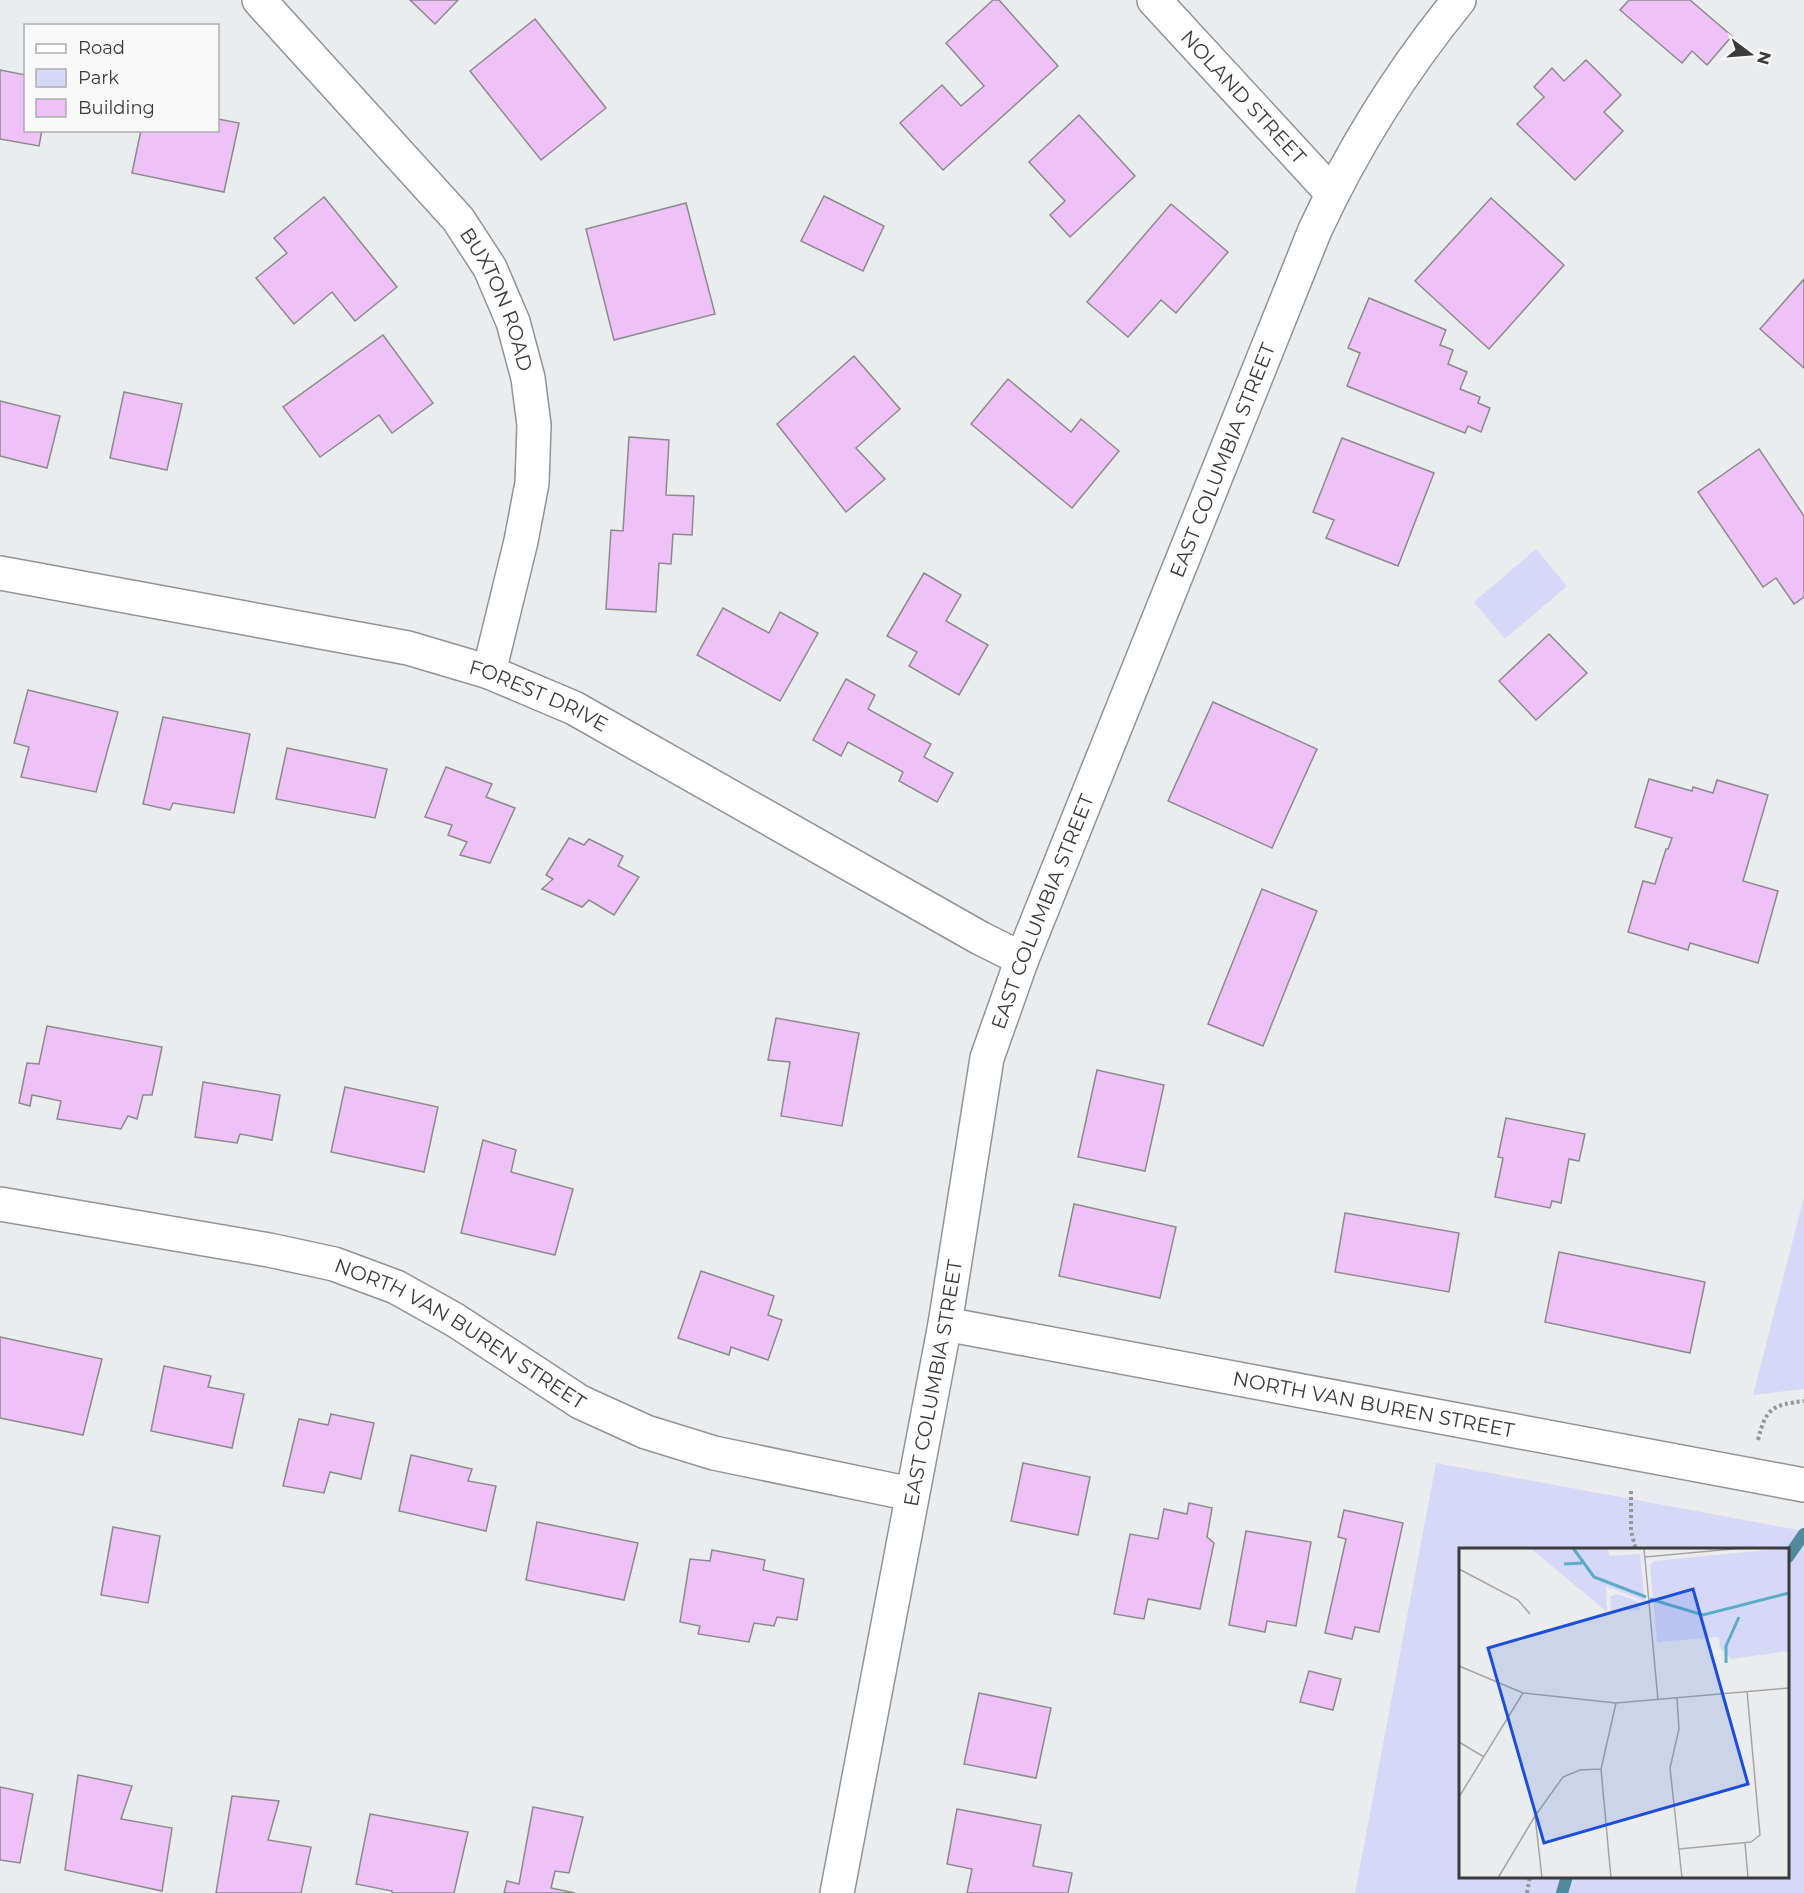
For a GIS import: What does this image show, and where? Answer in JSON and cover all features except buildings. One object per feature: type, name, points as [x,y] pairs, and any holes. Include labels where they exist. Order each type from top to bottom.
[{"type":"street","name":"BUXTON ROAD","points":[[259,0],[458,219],[490,268],[513,322],[528,378],[534,425],[532,483],[521,541],[489,672]]},
{"type":"street","name":"NOLAND STREET","points":[[1154,0],[1332,193]]},
{"type":"street","name":"EAST COLUMBIA STREET","points":[[837,1893],[945,1324],[987,1059],[1022,959],[1332,193],[1395,88],[1459,0]]},
{"type":"street","name":"FOREST DRIVE","points":[[0,573],[408,648],[489,672],[574,708],[980,938],[1022,959]]},
{"type":"street","name":"NORTH VAN BUREN STREET","points":[[0,1204],[268,1250],[334,1264],[396,1287],[455,1320],[580,1402],[646,1432],[714,1453],[911,1494]]},
{"type":"street","name":"NORTH VAN BUREN STREET","points":[[945,1324],[1804,1485]]},
{"type":"path","points":[[1756,1446],[1763,1419],[1772,1408],[1804,1401]]},
{"type":"path","points":[[1635,1548],[1631,1532],[1631,1489],[1637,1453]]},
{"type":"path","points":[[1527,1893],[1530,1878]]},
{"type":"green space","points":[[1536,549],[1567,586],[1505,639],[1474,602]]},
{"type":"green space","points":[[1804,1197],[1804,1389],[1753,1395]]},
{"type":"green space","points":[[1436,1463],[1804,1531],[1804,1893],[1355,1893]]},
{"type":"waterway","points":[[1789,1556],[1804,1534]]},
{"type":"waterway","points":[[1562,1893],[1566,1878]]}]
